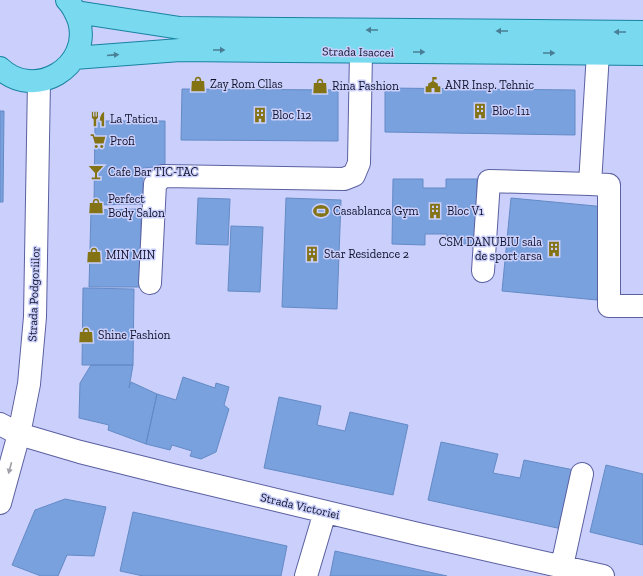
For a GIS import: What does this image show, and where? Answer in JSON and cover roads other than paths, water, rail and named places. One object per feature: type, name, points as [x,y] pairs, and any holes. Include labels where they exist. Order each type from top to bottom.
[{"type":"main road","name":"Strada Isaccei","points":[[72,6],[180,28],[643,32]]},
{"type":"main road","name":"Strada Isaccei","points":[[0,68],[16,78],[39,81],[57,75],[66,68],[74,58],[80,44],[81,28],[72,6]]},
{"type":"main road","name":"Strada Isaccei","points":[[74,58],[180,50],[643,54]]},
{"type":"street","points":[[150,283],[154,184],[163,176],[344,179],[354,175],[359,163],[360,52]]},
{"type":"street","points":[[590,184],[598,53]]},
{"type":"street","name":"Strada Podgoriilor","points":[[0,503],[19,434],[29,384],[35,317],[39,81]]},
{"type":"street","points":[[483,271],[489,181],[609,185],[609,306],[643,306]]},
{"type":"street","name":"Strada Victoriei","points":[[0,424],[19,434],[88,454],[325,512],[603,576]]},
{"type":"street","points":[[562,566],[582,474]]},
{"type":"street","points":[[306,576],[325,512]]},
{"type":"place","name":"Zay Rom Cllas","points":[[198,84]]},
{"type":"place","name":"ANR Insp. Tehnic","points":[[433,85]]},
{"type":"place","name":"Rina Fashion","points":[[320,86]]},
{"type":"place","name":"Bloc I11","points":[[480,111]]},
{"type":"place","name":"Bloc I12","points":[[260,115]]},
{"type":"place","name":"La Taticu","points":[[98,119]]},
{"type":"place","name":"Profi","points":[[98,141]]},
{"type":"place","name":"Cafe Bar TIC-TAC","points":[[96,172]]},
{"type":"place","name":"Perfect Body Salon","points":[[96,206]]},
{"type":"place","name":"Casablanca Gym","points":[[321,211]]},
{"type":"place","name":"Bloc V1","points":[[435,211]]},
{"type":"place","name":"CSM DANUBIU sala de sport arsa","points":[[554,249]]},
{"type":"place","name":"Star Residence 2","points":[[312,254]]},
{"type":"place","name":"MIN MIN","points":[[94,255]]},
{"type":"place","name":"Shine Fashion","points":[[86,335]]}]
